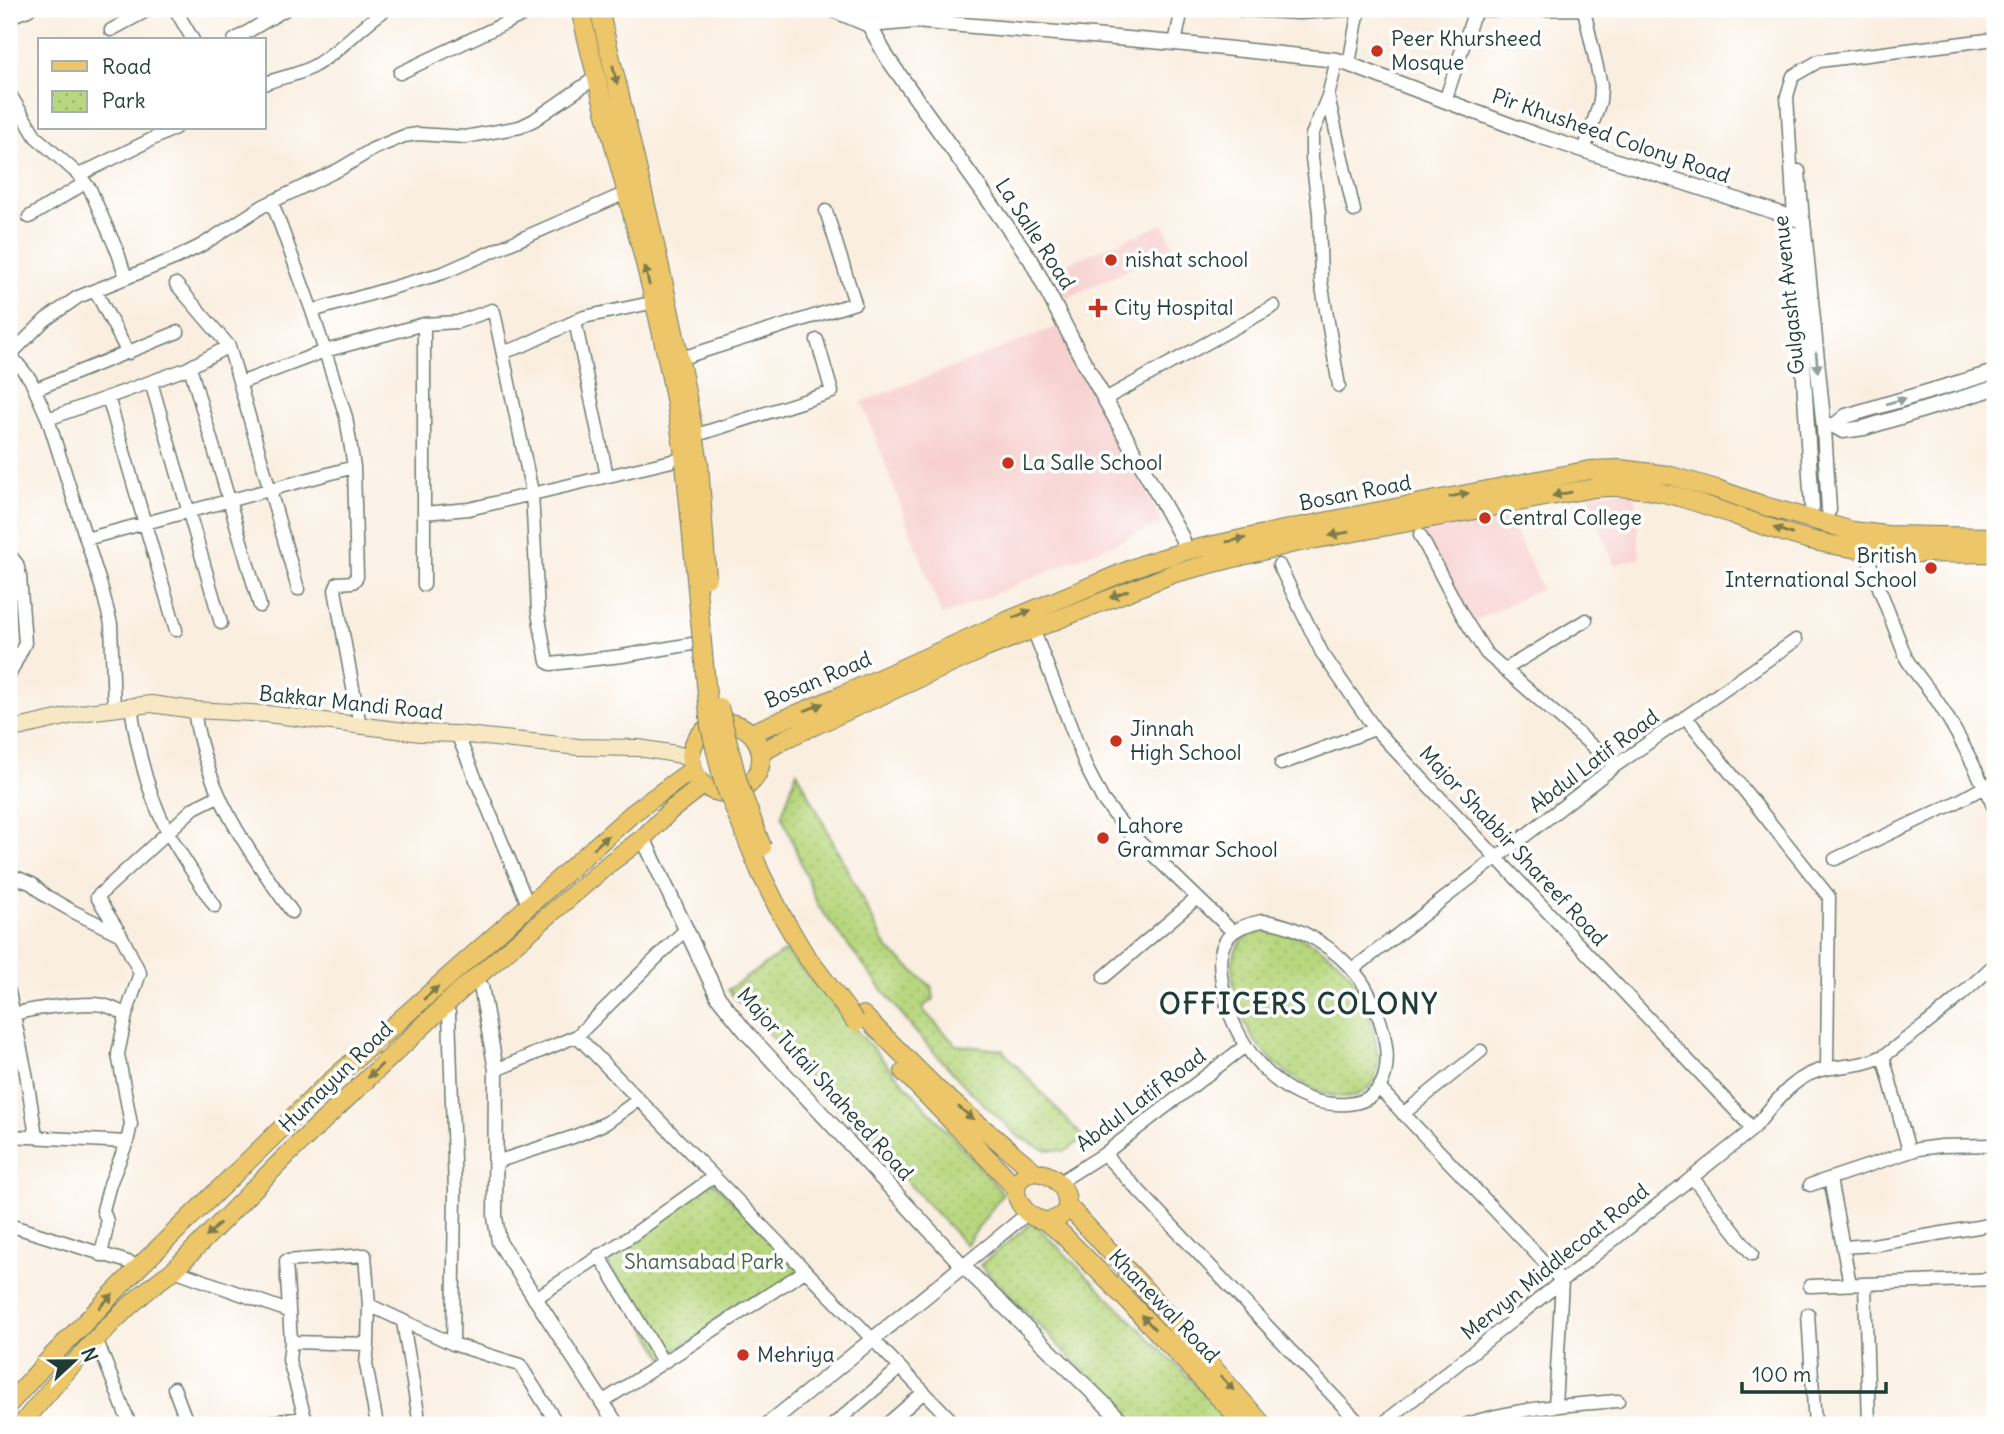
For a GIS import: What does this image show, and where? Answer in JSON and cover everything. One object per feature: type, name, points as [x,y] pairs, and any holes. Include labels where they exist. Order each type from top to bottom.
[{"type":"main road","points":[[580,9],[597,87],[677,402],[710,726],[723,781],[750,849],[781,914],[804,953],[860,1019],[1005,1176],[1028,1213],[1047,1222],[1061,1217],[1067,1205],[1067,1198],[1058,1183],[1051,1177],[1035,1172],[939,1091],[860,1019],[789,909],[753,825],[722,723],[713,658],[699,463],[687,394],[599,9]]},
{"type":"main road","name":"Bosan Road","points":[[751,733],[1146,563],[1186,551],[1590,470],[1620,469],[1668,475],[1799,517],[1853,531],[1886,536],[1995,537]]},
{"type":"main road","name":"Bosan Road","points":[[761,753],[785,739],[1033,629],[1175,573],[1290,544],[1614,485],[1650,489],[1808,540],[1829,544],[1898,553],[1995,553]]},
{"type":"main road","name":"Bakkar Mandi Road","points":[[9,730],[87,712],[151,704],[194,710],[267,714],[421,733],[457,734],[579,747],[639,748],[692,764]]},
{"type":"main road","points":[[728,723],[738,725],[751,733],[758,742],[761,765],[748,786],[739,791],[719,793],[703,785],[692,764],[696,741],[709,727],[728,723]]},
{"type":"main road","name":"Humayun Road","points":[[9,1404],[140,1266],[321,1089],[692,764]]},
{"type":"main road","name":"Humayun Road","points":[[22,1425],[97,1340],[159,1280],[174,1270],[288,1154],[412,1036],[459,992],[703,785]]},
{"type":"main road","points":[[412,1036],[449,1013],[481,986],[611,871],[643,838]]},
{"type":"main road","points":[[1015,1189],[1022,1176],[1035,1172]]},
{"type":"main road","points":[[1067,1205],[1141,1284],[1264,1425]]},
{"type":"main road","name":"Khanewal Road","points":[[1047,1222],[1126,1299],[1245,1425]]},
{"type":"main road","points":[[1126,1299],[1141,1284]]},
{"type":"street","points":[[9,16],[27,9]]},
{"type":"street","points":[[110,30],[150,9]]},
{"type":"street","points":[[175,9],[192,38]]},
{"type":"street","points":[[237,38],[286,9]]},
{"type":"street","points":[[266,83],[308,70],[339,49],[366,14],[387,9]]},
{"type":"street","points":[[400,73],[535,9]]},
{"type":"street","points":[[1175,43],[1182,9]]},
{"type":"street","points":[[1241,10],[1300,13],[1359,9],[1343,62],[1312,135],[1319,213],[1321,281],[1339,386]]},
{"type":"street","points":[[1445,101],[1472,19],[1479,10],[1586,9],[1601,85],[1600,101],[1584,151]]},
{"type":"street","points":[[835,11],[869,25]]},
{"type":"street","name":"Pir Khusheed Colony Road","points":[[869,25],[915,21],[1175,43],[1343,62],[1538,136],[1798,220]]},
{"type":"street","name":"La Salle Road","points":[[869,25],[888,59],[1031,260],[1182,538],[1186,551]]},
{"type":"street","points":[[1798,220],[1787,96],[1793,76],[1819,61],[1995,40]]},
{"type":"street","points":[[114,708],[111,624],[86,538],[36,389],[9,354],[59,309],[78,297],[202,245],[272,202],[340,169],[373,149],[404,136],[427,133],[465,137],[520,127],[592,80]]},
{"type":"street","points":[[9,93],[36,137],[82,179],[107,227],[126,278]]},
{"type":"street","points":[[1328,96],[1354,211]]},
{"type":"street","points":[[29,217],[82,179],[171,130]]},
{"type":"street","points":[[312,311],[443,273],[620,196]]},
{"type":"street","points":[[272,202],[312,311],[346,417],[354,467],[357,577],[353,582],[338,583],[335,590],[360,726]]},
{"type":"street","points":[[688,356],[855,303],[826,211]]},
{"type":"street","name":"Gulgasht Avenue","points":[[1798,220],[1829,428],[1829,510]]},
{"type":"street","name":"Gulgasht Avenue","points":[[1798,220],[1812,507]]},
{"type":"street","points":[[176,284],[229,346],[298,589]]},
{"type":"street","points":[[95,290],[128,353]]},
{"type":"street","points":[[504,352],[575,321],[646,304]]},
{"type":"street","points":[[1105,399],[1274,306]]},
{"type":"street","points":[[240,383],[325,351],[424,324],[458,322],[492,310],[496,315],[532,492],[538,613],[547,662],[551,664],[621,656],[691,644]]},
{"type":"street","points":[[575,321],[607,476]]},
{"type":"street","points":[[424,324],[424,585]]},
{"type":"street","points":[[36,389],[178,332]]},
{"type":"street","points":[[703,433],[832,393],[817,340]]},
{"type":"street","points":[[48,419],[190,367],[229,346]]},
{"type":"street","points":[[190,367],[260,606]]},
{"type":"street","points":[[1829,428],[1846,416],[1995,372]]},
{"type":"street","points":[[151,382],[221,623]]},
{"type":"street","points":[[1808,432],[1829,428],[1856,430],[1995,388]]},
{"type":"street","points":[[108,397],[176,631]]},
{"type":"street","points":[[424,513],[469,509],[676,460]]},
{"type":"street","points":[[86,538],[354,467]]},
{"type":"street","points":[[1420,535],[1486,653],[1615,766]]},
{"type":"street","points":[[9,554],[17,564],[20,576],[25,643],[9,676]]},
{"type":"street","points":[[1870,564],[1906,658],[1990,784],[1995,810]]},
{"type":"street","name":"Major Shabbir Shareef Road","points":[[1279,565],[1322,653],[1375,729],[1752,1129]]},
{"type":"street","points":[[1504,670],[1586,620]]},
{"type":"street","points":[[1033,629],[1087,769],[1103,800],[1125,828],[1233,932]]},
{"type":"street","name":"Abdul Latif Road","points":[[1352,970],[1615,766],[1796,640]]},
{"type":"street","points":[[131,706],[138,751],[147,781],[168,831],[215,906]]},
{"type":"street","points":[[194,710],[218,796],[230,822],[292,912]]},
{"type":"street","points":[[1686,717],[1829,897],[1827,1068]]},
{"type":"street","points":[[1281,764],[1375,729]]},
{"type":"street","points":[[457,734],[529,907]]},
{"type":"street","points":[[1835,859],[1990,784]]},
{"type":"street","points":[[101,1255],[107,1221],[103,1210],[131,1124],[118,1054],[126,1015],[140,973],[121,935],[97,897],[194,808],[218,796]]},
{"type":"street","name":"Major Tufail Shaheed Road","points":[[643,838],[718,997],[746,1032],[963,1266],[1126,1425]]},
{"type":"street","points":[[9,879],[18,878],[32,884],[46,896],[121,935]]},
{"type":"street","points":[[1104,977],[1197,898]]},
{"type":"street","points":[[1262,921],[1285,925],[1312,937],[1352,970],[1368,992],[1382,1021],[1385,1036],[1385,1075],[1380,1089],[1369,1097],[1350,1104],[1316,1100],[1300,1094],[1274,1078],[1245,1046],[1231,1018],[1220,973],[1220,953],[1233,932],[1262,921]]},
{"type":"street","points":[[496,1070],[577,1036],[685,929]]},
{"type":"street","points":[[1909,1151],[1883,1056],[1957,1000],[1995,964]]},
{"type":"street","points":[[481,986],[496,1070],[495,1217],[499,1242],[617,1425]]},
{"type":"street","points":[[9,992],[11,1015],[36,1136]]},
{"type":"street","points":[[11,1015],[95,1004],[112,1007],[126,1015]]},
{"type":"street","points":[[449,1013],[455,1192],[453,1344]]},
{"type":"street","points":[[577,1036],[712,1178],[956,1425]]},
{"type":"street","name":"Abdul Latif Road","points":[[1058,1183],[1104,1154],[1245,1046]]},
{"type":"street","points":[[1403,1114],[1480,1051]]},
{"type":"street","name":"Mervyn Middlecoat Road","points":[[1381,1425],[1752,1129],[1788,1088],[1802,1077],[1827,1068],[1839,1069],[1883,1056]]},
{"type":"street","points":[[1380,1089],[1562,1281],[1555,1406]]},
{"type":"street","points":[[496,1162],[584,1133],[606,1123],[638,1100]]},
{"type":"street","points":[[9,1136],[127,1142]]},
{"type":"street","points":[[1810,1185],[1909,1151],[1941,1146],[1995,1145]]},
{"type":"street","points":[[1104,1154],[1361,1425]]},
{"type":"street","points":[[1692,1177],[1752,1254]]},
{"type":"street","points":[[534,1299],[634,1234],[712,1178]]},
{"type":"street","points":[[1830,1179],[1850,1284]]},
{"type":"street","points":[[767,1425],[1028,1213]]},
{"type":"street","points":[[1843,1247],[1995,1224]]},
{"type":"street","points":[[9,1225],[131,1263]]},
{"type":"street","points":[[241,1425],[306,1422],[289,1360],[291,1342],[286,1261],[365,1255],[369,1305],[366,1364],[377,1425]]},
{"type":"street","points":[[599,1255],[663,1362]]},
{"type":"street","points":[[174,1270],[288,1311]]},
{"type":"street","points":[[602,1402],[805,1271]]},
{"type":"street","points":[[1810,1286],[1995,1279]]},
{"type":"street","points":[[1865,1284],[1869,1425]]},
{"type":"street","points":[[369,1305],[453,1344],[520,1365],[558,1425]]},
{"type":"street","points":[[1808,1314],[1815,1425]]},
{"type":"street","points":[[403,1322],[421,1425]]},
{"type":"street","points":[[97,1340],[130,1425]]},
{"type":"street","points":[[291,1342],[368,1344]]},
{"type":"street","points":[[833,1425],[900,1368]]},
{"type":"street","points":[[174,1388],[188,1425]]},
{"type":"street","points":[[886,1425],[924,1392]]},
{"type":"street","points":[[1464,1425],[1510,1412],[1618,1401]]},
{"type":"street","points":[[1510,1412],[1518,1425]]},
{"type":"shaded area","name":"nishat school","points":[[1164,224],[1174,248],[1065,299],[1044,272]]},
{"type":"shaded area","name":"La Salle School","points":[[1059,326],[1163,523],[942,616],[862,402]]},
{"type":"shaded area","points":[[1635,490],[1640,558],[1614,565],[1588,493]]},
{"type":"shaded area","points":[[1501,502],[1542,588],[1469,624],[1417,523]]},
{"type":"green space","points":[[797,771],[887,948],[932,987],[934,999],[925,1005],[923,1010],[956,1045],[1002,1050],[1084,1138],[1066,1151],[1043,1149],[1019,1137],[967,1088],[913,1029],[818,906],[782,815]]},
{"type":"green space","points":[[1265,930],[1292,934],[1313,943],[1337,960],[1352,976],[1370,1011],[1379,1060],[1374,1083],[1361,1093],[1343,1097],[1313,1088],[1285,1071],[1253,1038],[1237,1000],[1232,969],[1234,955],[1240,944],[1250,935]]},
{"type":"green space","points":[[785,951],[1003,1193],[966,1245],[728,990]]},
{"type":"green space","name":"Shamsabad Park","points":[[712,1181],[802,1271],[664,1358],[604,1256]]},
{"type":"green space","points":[[1033,1222],[1233,1425],[1136,1425],[980,1265]]},
{"type":"place","name":"Peer Khursheed Mosque","points":[[1377,51]]},
{"type":"place","name":"nishat school","points":[[1111,260]]},
{"type":"place","name":"City Hospital","points":[[1098,308]]},
{"type":"place","name":"La Salle School","points":[[1008,463]]},
{"type":"place","name":"Central College","points":[[1485,518]]},
{"type":"place","name":"British International School","points":[[1931,568]]},
{"type":"place","name":"Jinnah High School","points":[[1116,741]]},
{"type":"place","name":"Lahore Grammar School","points":[[1103,838]]},
{"type":"place","name":"Mehriya","points":[[743,1355]]},
{"type":"district","name":"OFFICERS COLONY","points":[[1299,1004]]}]
